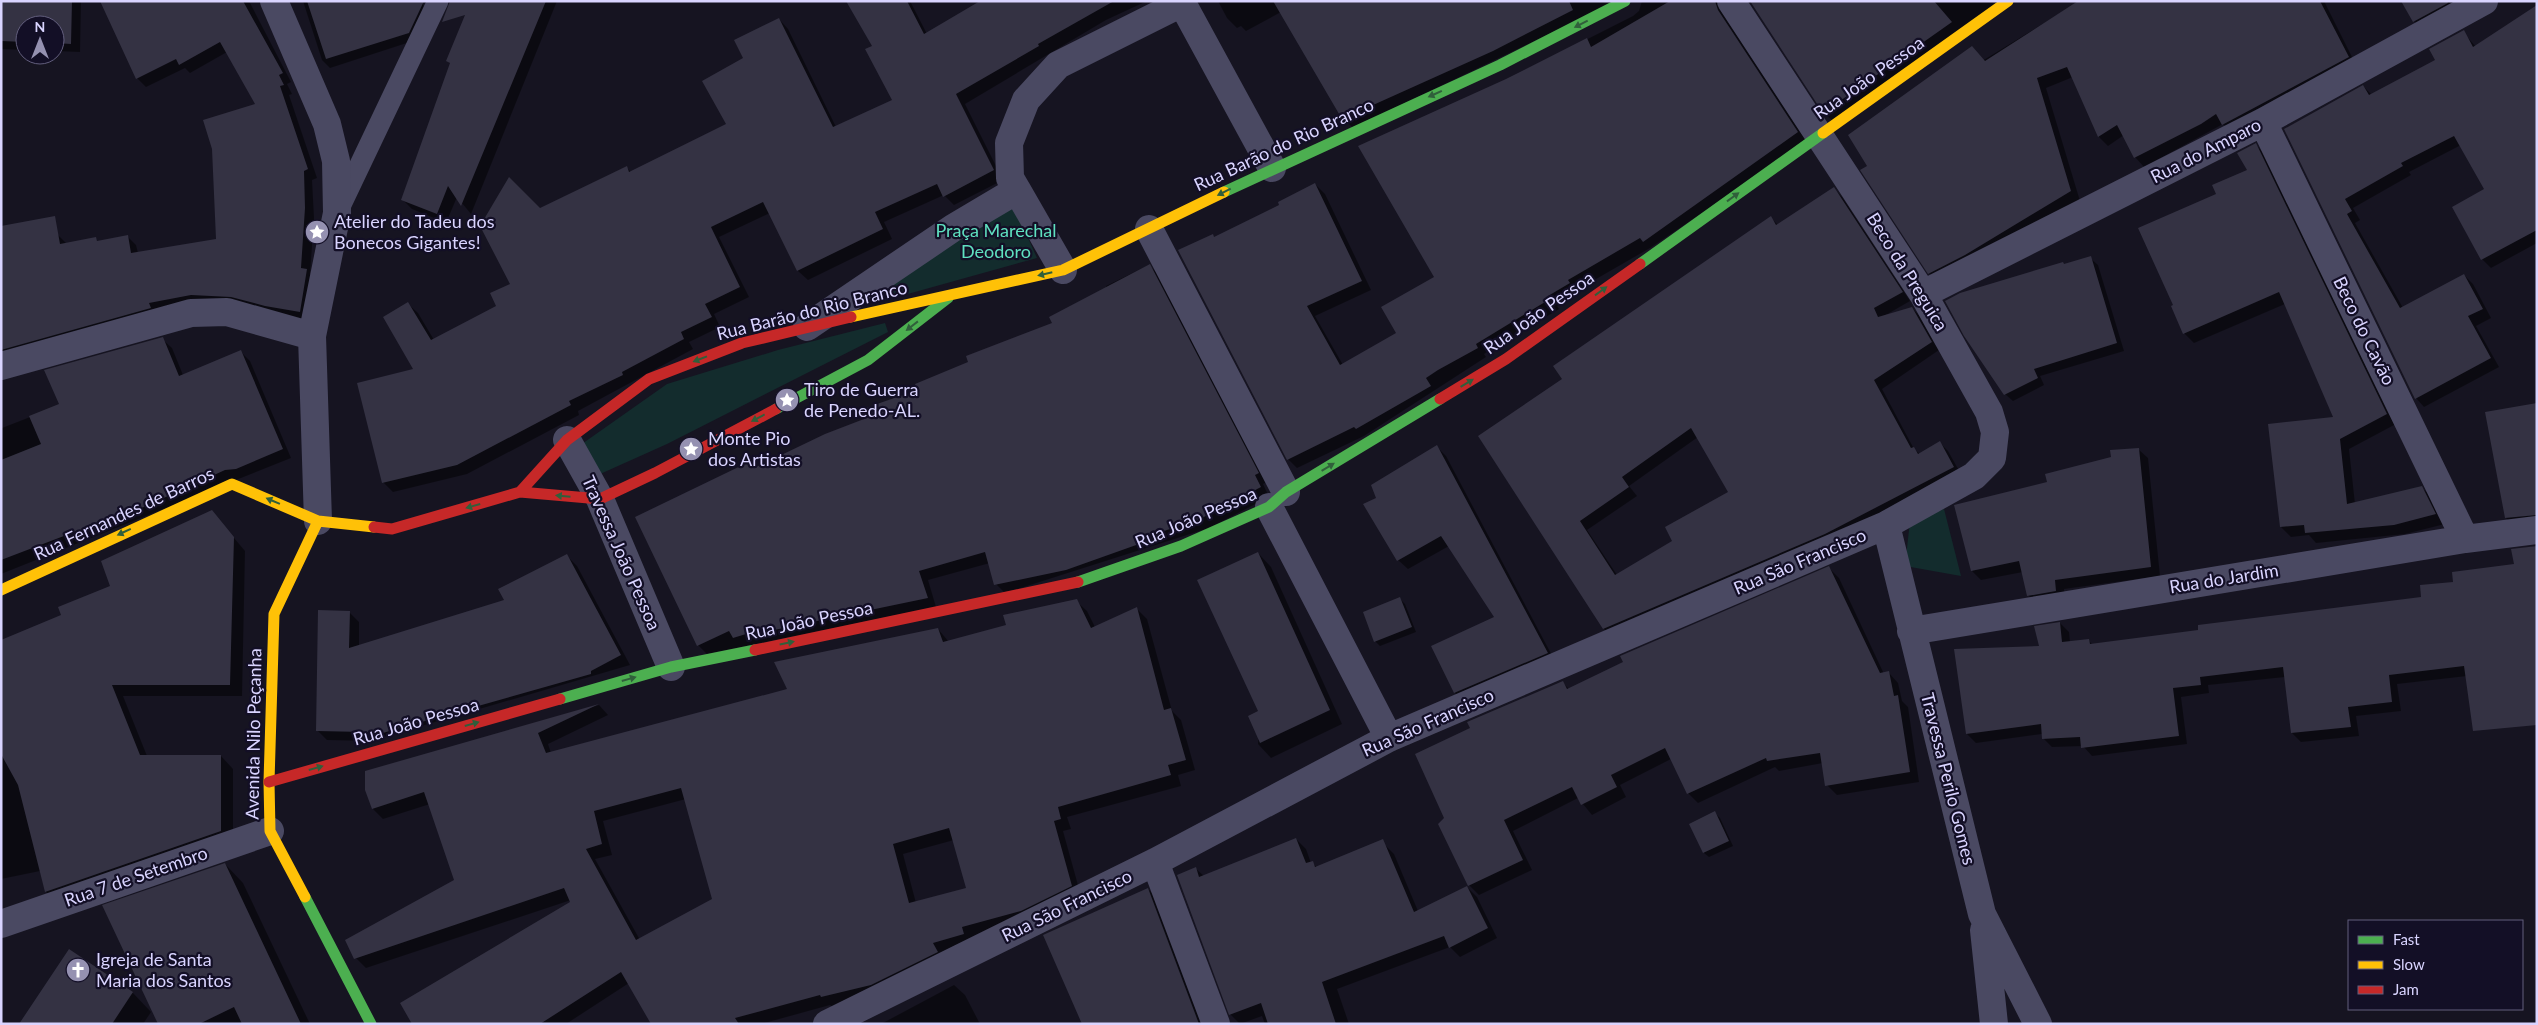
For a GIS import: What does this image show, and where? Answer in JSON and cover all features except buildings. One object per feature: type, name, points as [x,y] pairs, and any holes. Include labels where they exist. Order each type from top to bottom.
[{"type":"main road","name":"Rua Barão do Rio Branco","points":[[520,492],[567,440],[649,379],[742,343],[913,302],[950,296],[1064,270],[1272,168],[1500,65],[1625,1]]},
{"type":"main road","name":"Rua João Pessoa","points":[[269,782],[671,667],[1070,585],[1181,546],[1278,500],[1506,360],[2008,1]]},
{"type":"main road","name":"Rua Barão do Rio Branco","points":[[600,499],[655,473],[868,360],[950,296]]},
{"type":"main road","name":"Rua Fernandes de Barros","points":[[1,590],[232,484],[318,520]]},
{"type":"main road","points":[[318,520],[392,529],[520,492],[600,499]]},
{"type":"main road","name":"Avenida Nilo Peçanha","points":[[318,520],[274,614],[269,782],[270,831],[371,1024]]},
{"type":"street","points":[[274,1],[327,124],[336,161],[337,213],[312,336],[318,520]]},
{"type":"street","name":"Beco da Preguica","points":[[1731,1],[1923,294],[1989,412]]},
{"type":"street","name":"Rua do Amparo","points":[[1923,294],[2263,122],[2484,1]]},
{"type":"street","points":[[1064,270],[1010,178],[1009,143],[1026,100],[1058,65],[1182,2],[1272,168]]},
{"type":"street","name":"Beco do Cavão","points":[[2263,122],[2465,539]]},
{"type":"street","points":[[804,329],[953,228],[1017,190]]},
{"type":"street","points":[[1149,229],[1389,738]]},
{"type":"street","points":[[1,366],[191,313],[227,312],[312,336]]},
{"type":"street","name":"Rua São Francisco","points":[[827,1024],[1155,862],[1389,738],[1886,525],[1974,476],[1992,458],[1995,432],[1989,412]]},
{"type":"street","name":"Travessa João Pessoa","points":[[567,440],[600,499],[671,667]]},
{"type":"street","name":"Travessa Perilo Gomes","points":[[1886,525],[1982,914],[2038,1024]]},
{"type":"street","name":"Rua do Jardim","points":[[1911,631],[2465,539],[2537,530]]},
{"type":"street","name":"Rua 7 de Setembro","points":[[1,924],[270,831]]},
{"type":"street","points":[[1155,862],[1216,1024]]},
{"type":"street","points":[[1982,914],[1994,1024]]},
{"type":"lane","points":[[337,213],[438,1]]},
{"type":"green space","name":"Praça Marechal Deodoro","points":[[1011,200],[1037,258],[879,302],[870,293]]},
{"type":"green space","points":[[885,323],[888,332],[667,444],[589,479],[579,446],[667,384],[778,350]]},
{"type":"green space","points":[[1944,509],[1961,576],[1905,566],[1910,521]]},
{"type":"traffic: fast","points":[[1224,192],[1500,65],[1625,1]]},
{"type":"traffic: fast","points":[[1640,264],[1823,133]]},
{"type":"traffic: fast","points":[[776,409],[868,360],[948,298]]},
{"type":"traffic: fast","points":[[1078,582],[1181,546],[1269,507],[1286,492],[1440,399]]},
{"type":"traffic: fast","points":[[560,699],[671,667],[755,650]]},
{"type":"traffic: fast","points":[[305,897],[371,1024]]},
{"type":"traffic: slow","points":[[1823,133],[2008,1]]},
{"type":"traffic: slow","points":[[851,317],[1063,270],[1224,192]]},
{"type":"traffic: slow","points":[[1,590],[232,484],[318,521],[374,527]]},
{"type":"traffic: slow","points":[[305,897],[270,831],[269,782],[274,614],[318,521]]},
{"type":"traffic: jam","points":[[1440,399],[1506,359],[1640,264]]},
{"type":"traffic: jam","points":[[520,492],[567,440],[649,379],[742,343],[851,317]]},
{"type":"traffic: jam","points":[[374,527],[392,529],[520,492],[600,499],[655,473],[776,409]]},
{"type":"traffic: jam","points":[[755,650],[1078,582]]},
{"type":"traffic: jam","points":[[269,782],[560,699]]},
{"type":"place","name":"Atelier do Tadeu dos Bonecos Gigantes!","points":[[317,232]]},
{"type":"place","name":"Tiro de Guerra de Penedo-AL.","points":[[787,400]]},
{"type":"place","name":"Monte Pio dos Artistas","points":[[691,449]]},
{"type":"place","name":"Igreja de Santa Maria dos Santos","points":[[78,970]]}]
